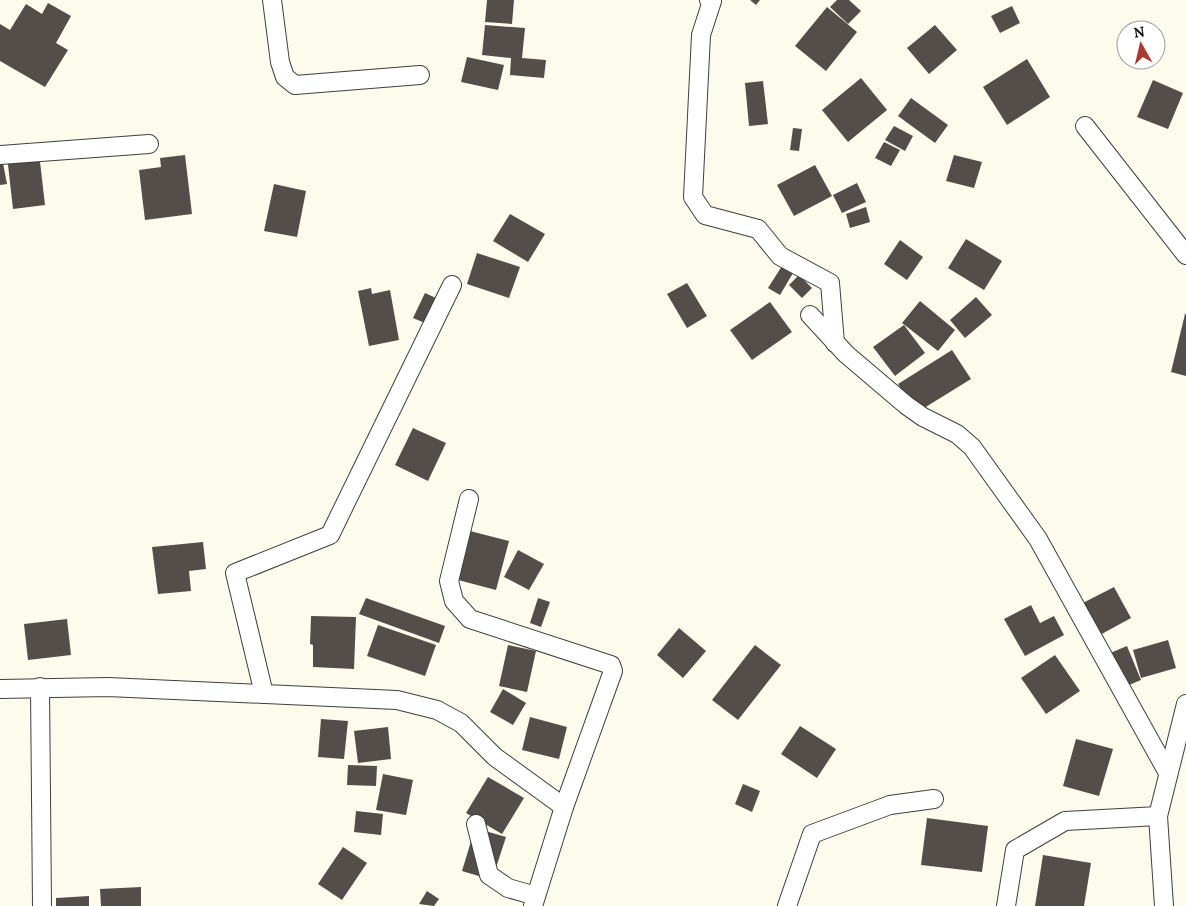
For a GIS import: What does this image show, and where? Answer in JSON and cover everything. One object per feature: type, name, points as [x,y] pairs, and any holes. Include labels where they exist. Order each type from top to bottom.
[{"type":"street","points":[[272,0],[280,62],[285,77],[295,85],[420,76]]},
{"type":"street","points":[[709,0],[712,1],[701,35],[693,197],[705,215],[758,229],[780,256],[830,283],[836,343]]},
{"type":"street","points":[[1085,126],[1186,256]]},
{"type":"street","points":[[0,155],[150,144]]},
{"type":"street","points":[[264,694],[235,572],[330,536],[452,285]]},
{"type":"street","points":[[810,315],[836,343],[906,405],[923,417],[957,434],[972,447],[1038,539],[1168,773]]},
{"type":"street","points":[[469,499],[449,581],[454,601],[470,618],[611,665],[613,672],[564,807],[534,901],[508,888],[489,875],[476,824]]},
{"type":"street","points":[[40,687],[42,906]]},
{"type":"street","points":[[0,689],[108,687],[397,700],[437,710],[461,723],[495,757],[564,807]]},
{"type":"street","points":[[1164,906],[1158,816],[1186,704]]},
{"type":"street","points":[[787,906],[812,834],[890,805],[934,799]]},
{"type":"street","points":[[1006,906],[1015,850],[1064,821],[1158,816]]},
{"type":"building","points":[[487,0],[514,0],[512,24],[485,22]]},
{"type":"building","points":[[750,0],[760,0],[756,5]]},
{"type":"building","points":[[837,0],[849,0],[861,11],[848,24],[830,7]]},
{"type":"building","points":[[48,3],[71,16],[56,43],[68,50],[45,87],[0,61],[0,24],[10,30],[26,4],[42,14]]},
{"type":"building","points":[[1012,6],[1020,23],[1000,33],[991,16]]},
{"type":"building","points":[[827,7],[857,32],[826,71],[795,46]]},
{"type":"building","points":[[485,25],[525,28],[522,58],[546,60],[544,78],[510,75],[511,58],[482,55]]},
{"type":"building","points":[[935,25],[957,50],[929,74],[907,48]]},
{"type":"building","points":[[467,57],[504,65],[498,90],[461,82]]},
{"type":"building","points":[[1027,59],[1050,97],[1007,125],[983,87]]},
{"type":"building","points":[[861,78],[887,110],[848,142],[822,110]]},
{"type":"building","points":[[1153,80],[1183,93],[1168,129],[1137,117]]},
{"type":"building","points":[[763,81],[768,124],[749,126],[745,83]]},
{"type":"building","points":[[911,98],[948,125],[935,143],[898,116]]},
{"type":"building","points":[[894,126],[913,136],[905,151],[885,140]]},
{"type":"building","points":[[793,128],[802,129],[799,151],[790,150]]},
{"type":"building","points":[[884,142],[900,150],[891,166],[875,158]]},
{"type":"building","points":[[39,153],[45,205],[13,209],[7,156]]},
{"type":"building","points":[[185,155],[192,214],[145,220],[139,170],[161,167],[160,158]]},
{"type":"building","points":[[954,155],[982,162],[974,188],[946,181]]},
{"type":"building","points":[[0,158],[2,158],[7,184],[0,185]]},
{"type":"building","points":[[815,165],[832,196],[794,216],[777,185]]},
{"type":"building","points":[[857,183],[866,202],[842,213],[833,195]]},
{"type":"building","points":[[274,184],[306,191],[297,237],[264,231]]},
{"type":"building","points":[[866,207],[870,222],[850,228],[846,214]]},
{"type":"building","points":[[510,214],[545,234],[528,262],[493,241]]},
{"type":"building","points":[[966,239],[1002,261],[984,290],[948,268]]},
{"type":"building","points":[[900,240],[923,257],[907,280],[884,264]]},
{"type":"building","points":[[477,253],[520,267],[509,298],[467,284]]},
{"type":"building","points":[[782,266],[793,273],[780,295],[768,288]]},
{"type":"building","points":[[799,275],[812,288],[802,298],[789,285]]},
{"type":"building","points":[[687,283],[707,316],[687,328],[667,294]]},
{"type":"building","points":[[371,288],[372,294],[390,290],[399,340],[369,346],[358,291]]},
{"type":"building","points":[[425,293],[436,298],[425,323],[413,318]]},
{"type":"building","points":[[976,297],[992,315],[965,338],[950,320]]},
{"type":"building","points":[[920,301],[955,330],[938,351],[902,323]]},
{"type":"building","points":[[770,302],[792,332],[752,360],[730,330]]},
{"type":"building","points":[[1186,314],[1186,376],[1171,372]]},
{"type":"building","points":[[904,325],[925,353],[895,376],[873,347]]},
{"type":"building","points":[[952,350],[971,379],[916,413],[898,384]]},
{"type":"building","points":[[413,428],[446,443],[428,481],[395,465]]},
{"type":"building","points":[[470,531],[509,541],[496,590],[458,580]]},
{"type":"building","points":[[203,542],[206,569],[189,571],[191,591],[158,594],[152,547]]},
{"type":"building","points":[[518,550],[544,564],[529,590],[504,577]]},
{"type":"building","points":[[1114,587],[1131,618],[1098,636],[1081,604]]},
{"type":"building","points":[[366,598],[445,626],[439,643],[359,614]]},
{"type":"building","points":[[538,598],[550,602],[541,627],[530,623]]},
{"type":"building","points":[[1031,605],[1040,623],[1054,616],[1064,635],[1025,656],[1004,619]]},
{"type":"building","points":[[311,616],[356,617],[354,669],[313,667],[313,645],[310,644]]},
{"type":"building","points":[[67,619],[71,655],[28,660],[24,624]]},
{"type":"building","points":[[378,625],[436,645],[425,676],[367,656]]},
{"type":"building","points":[[679,628],[706,651],[683,678],[657,655]]},
{"type":"building","points":[[1168,640],[1176,668],[1141,678],[1133,650]]},
{"type":"building","points":[[508,645],[536,651],[527,692],[499,686]]},
{"type":"building","points":[[755,645],[781,665],[738,720],[712,700]]},
{"type":"building","points":[[1127,646],[1141,680],[1117,690],[1103,656]]},
{"type":"building","points":[[1055,655],[1080,691],[1046,714],[1021,678]]},
{"type":"building","points":[[503,689],[526,703],[513,725],[490,712]]},
{"type":"building","points":[[530,717],[567,727],[559,759],[522,750]]},
{"type":"building","points":[[321,719],[348,721],[344,759],[318,757]]},
{"type":"building","points":[[800,726],[836,749],[817,778],[781,754]]},
{"type":"building","points":[[388,727],[391,759],[358,763],[354,731]]},
{"type":"building","points":[[1076,739],[1113,749],[1099,796],[1063,786]]},
{"type":"building","points":[[348,765],[377,766],[376,786],[347,785]]},
{"type":"building","points":[[383,774],[413,780],[406,815],[376,810]]},
{"type":"building","points":[[488,777],[524,798],[502,834],[466,813]]},
{"type":"building","points":[[743,784],[760,791],[752,812],[735,804]]},
{"type":"building","points":[[356,811],[383,814],[381,835],[354,832]]},
{"type":"building","points":[[927,818],[988,826],[982,872],[921,865]]},
{"type":"building","points":[[475,828],[506,837],[492,880],[462,871]]},
{"type":"building","points":[[343,847],[367,863],[342,900],[318,884]]},
{"type":"building","points":[[1043,855],[1091,863],[1084,906],[1035,906]]},
{"type":"building","points":[[141,887],[141,906],[101,906],[100,889]]},
{"type":"building","points":[[427,891],[439,899],[434,906],[419,904]]},
{"type":"building","points":[[89,896],[89,906],[56,906],[56,898]]}]
